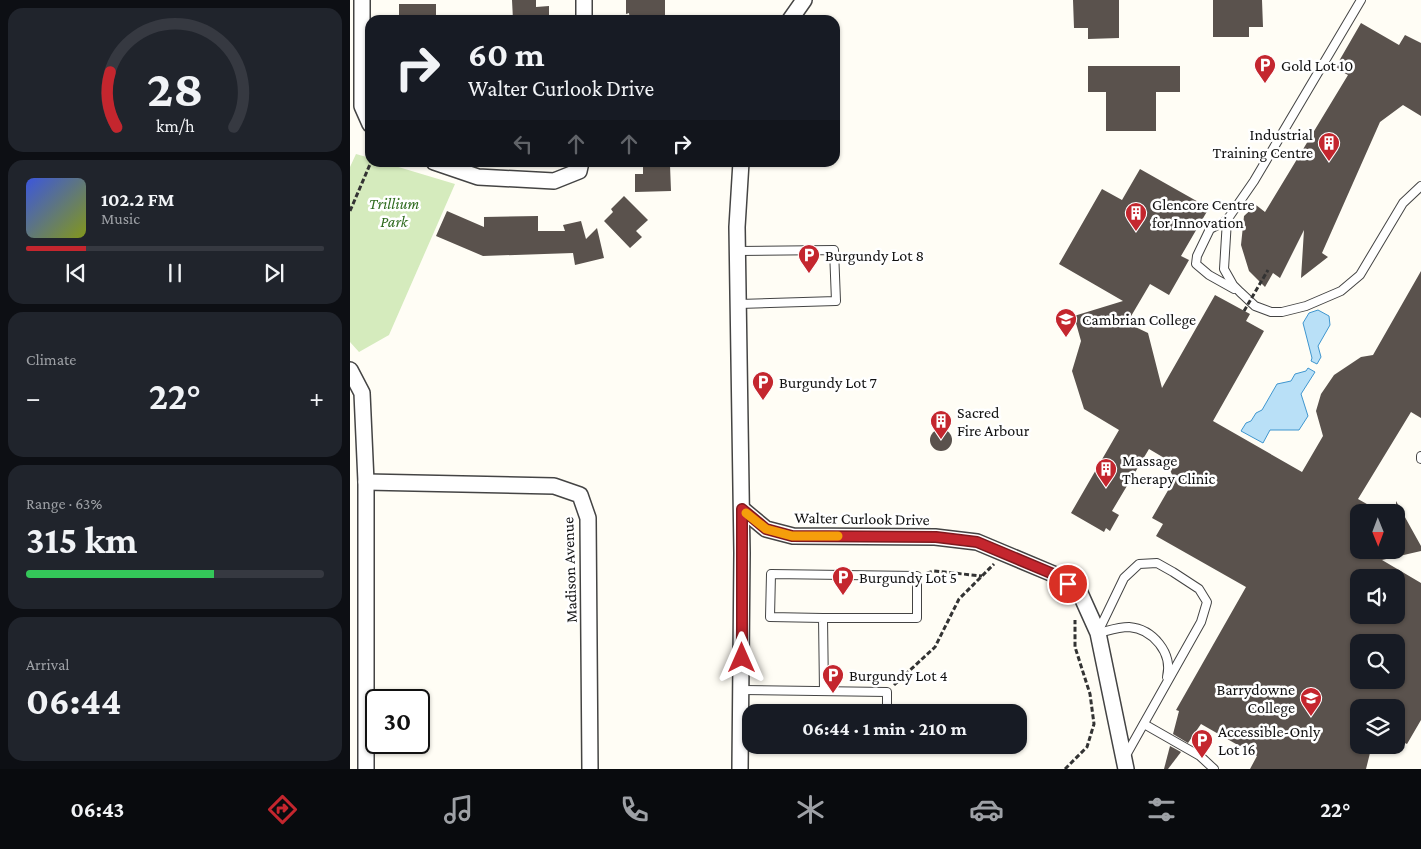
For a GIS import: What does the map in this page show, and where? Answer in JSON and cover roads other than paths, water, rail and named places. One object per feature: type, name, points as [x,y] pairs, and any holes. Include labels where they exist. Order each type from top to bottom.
[{"type":"street","points":[[362,0],[362,106],[365,113]]},
{"type":"street","points":[[584,0],[584,15]]},
{"type":"street","points":[[794,15],[804,0]]},
{"type":"street","points":[[449,167],[478,177],[554,181],[579,171],[580,167]]},
{"type":"street","points":[[742,167],[737,227],[742,509],[741,690],[743,704]]},
{"type":"street","points":[[350,370],[362,393],[366,482],[366,769]]},
{"type":"street","name":"Madison Avenue","points":[[366,482],[554,486],[580,495],[588,518],[590,769]]},
{"type":"street","name":"Walter Curlook Drive","points":[[742,509],[766,529],[792,536],[936,537],[977,542],[1058,576],[1080,593],[1098,633],[1125,765]]},
{"type":"street","points":[[740,769],[742,754]]},
{"type":"lane","points":[[1240,292],[1209,275],[1196,264],[1197,256],[1210,229],[1227,220],[1254,181],[1361,0]]},
{"type":"lane","points":[[1227,220],[1224,269],[1233,285],[1255,306],[1271,312],[1282,312],[1306,306],[1341,291],[1360,275],[1403,203],[1421,186]]},
{"type":"lane","points":[[738,251],[834,250],[836,301],[738,304]]},
{"type":"lane","points":[[1098,633],[1124,578],[1139,564],[1156,563],[1199,589],[1207,602],[1201,622],[1144,724],[1125,765]]},
{"type":"lane","points":[[771,574],[917,576],[917,618],[823,618],[770,617],[771,574]]},
{"type":"lane","points":[[823,618],[824,691]]},
{"type":"lane","points":[[1098,633],[1127,627],[1142,630],[1158,642],[1165,653],[1168,670],[1164,689]]},
{"type":"lane","points":[[741,690],[887,692],[887,704]]},
{"type":"lane","points":[[1144,724],[1200,756],[1214,769]]},
{"type":"water","points":[[1318,310],[1329,316],[1330,325],[1318,346],[1321,357],[1317,364],[1311,361],[1312,358],[1303,323],[1309,313]]},
{"type":"water","points":[[1308,368],[1315,372],[1301,394],[1308,416],[1299,430],[1270,430],[1263,443],[1241,431],[1256,413],[1262,410],[1277,384],[1291,381],[1295,374],[1306,371]]},
{"type":"place","name":"Gold Lot 10","points":[[1265,84]]},
{"type":"place","name":"Industrial Training Centre","points":[[1329,162]]},
{"type":"place","name":"Glencore Centre for Innovation","points":[[1136,232]]},
{"type":"place","name":"Burgundy Lot 8","points":[[809,274]]},
{"type":"place","name":"Cambrian College","points":[[1066,338]]},
{"type":"place","name":"Burgundy Lot 7","points":[[763,401]]},
{"type":"place","name":"Sacred Fire Arbour","points":[[941,440]]},
{"type":"place","name":"Massage Therapy Clinic","points":[[1106,488]]},
{"type":"place","name":"Burgundy Lot 5","points":[[843,596]]},
{"type":"place","name":"Burgundy Lot 4","points":[[833,694]]},
{"type":"place","name":"Barrydowne College","points":[[1311,717]]},
{"type":"place","name":"Accessible-Only Lot 16","points":[[1202,759]]},
{"type":"park label","name":"Trillium Park","points":[[394,212]]}]
